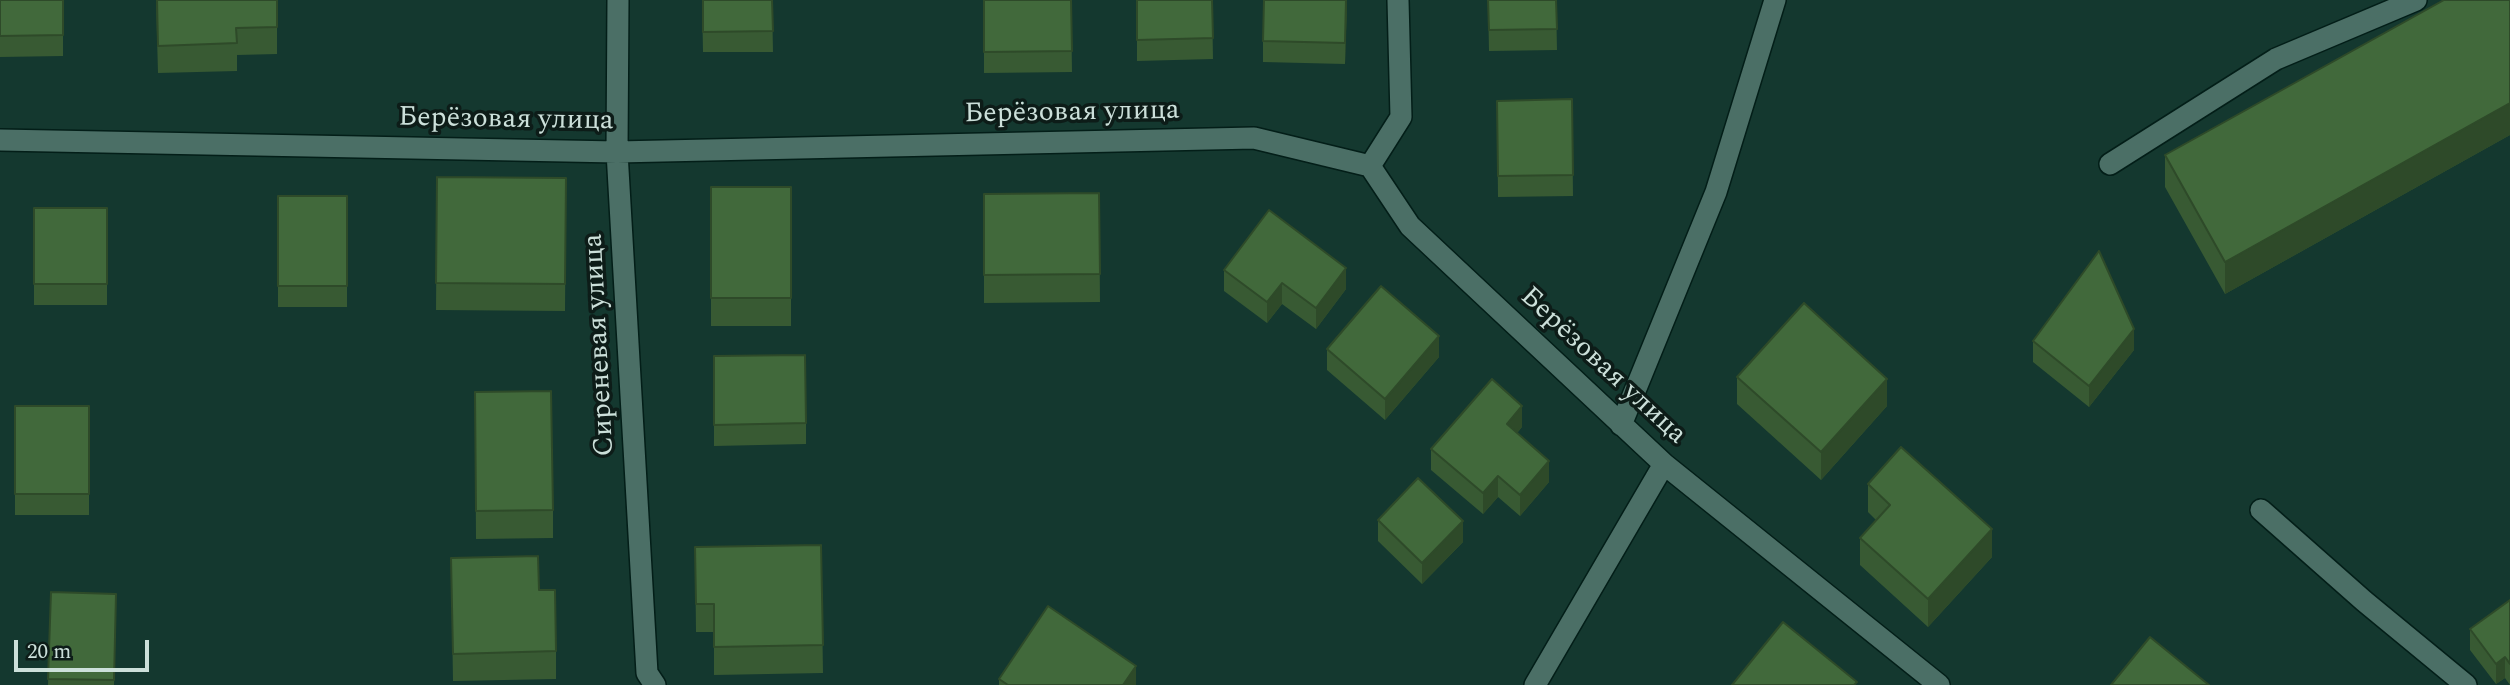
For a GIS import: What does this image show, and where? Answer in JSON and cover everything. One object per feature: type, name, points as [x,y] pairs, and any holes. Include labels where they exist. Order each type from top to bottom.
[{"type":"street","name":"Сиреневая улица","points":[[618,0],[617,152],[647,673],[654,685]]},
{"type":"street","points":[[1370,166],[1401,117],[1398,0]]},
{"type":"street","points":[[1622,425],[1716,192],[1775,0]]},
{"type":"street","points":[[2110,164],[2276,60],[2416,0]]},
{"type":"street","name":"Берёзовая улица","points":[[0,140],[617,152],[1255,138],[1370,166],[1410,226],[1664,464],[1939,685]]},
{"type":"street","points":[[1535,685],[1664,464]]},
{"type":"street","points":[[2261,510],[2364,601],[2466,685]]},
{"type":"building","points":[[0,0],[63,0],[63,35],[0,36]]},
{"type":"building","points":[[157,0],[277,0],[277,27],[236,28],[237,43],[158,46]]},
{"type":"building","points":[[703,0],[772,0],[773,31],[703,32]]},
{"type":"building","points":[[984,0],[1071,0],[1072,51],[984,52]]},
{"type":"building","points":[[1137,0],[1212,0],[1213,38],[1137,40]]},
{"type":"building","points":[[1264,0],[1346,0],[1345,43],[1263,41]]},
{"type":"building","points":[[1488,0],[1556,0],[1557,29],[1489,30]]},
{"type":"building","points":[[2444,0],[2510,0],[2510,103],[2225,262],[2165,155]]},
{"type":"building","points":[[1572,99],[1573,175],[1498,176],[1497,101]]},
{"type":"building","points":[[437,177],[566,178],[565,284],[436,283]]},
{"type":"building","points":[[711,187],[791,187],[791,298],[711,298]]},
{"type":"building","points":[[1099,193],[1100,274],[984,275],[984,194]]},
{"type":"building","points":[[278,196],[347,196],[347,286],[278,286]]},
{"type":"building","points":[[34,208],[107,208],[107,284],[34,284]]},
{"type":"building","points":[[1269,210],[1346,268],[1316,308],[1282,283],[1267,302],[1224,270]]},
{"type":"building","points":[[2099,251],[2134,329],[2089,386],[2033,341]]},
{"type":"building","points":[[1381,286],[1439,336],[1385,399],[1327,349]]},
{"type":"building","points":[[1804,303],[1887,379],[1821,452],[1737,377]]},
{"type":"building","points":[[805,355],[806,423],[714,425],[714,356]]},
{"type":"building","points":[[1492,379],[1522,406],[1507,424],[1549,461],[1520,495],[1498,476],[1483,493],[1431,449]]},
{"type":"building","points":[[551,391],[553,510],[476,511],[475,392]]},
{"type":"building","points":[[15,406],[89,406],[89,494],[15,494]]},
{"type":"building","points":[[1901,447],[1992,529],[1928,599],[1860,538],[1890,505],[1868,484]]},
{"type":"building","points":[[1418,478],[1463,521],[1422,563],[1378,520]]},
{"type":"building","points":[[821,545],[823,645],[714,647],[714,604],[696,604],[695,547]]},
{"type":"building","points":[[538,556],[539,590],[555,590],[556,651],[453,654],[451,558]]},
{"type":"building","points":[[51,592],[116,594],[114,680],[48,679]]},
{"type":"building","points":[[2510,600],[2510,664],[2505,657],[2496,664],[2470,629]]},
{"type":"building","points":[[1048,606],[1136,666],[1123,685],[1008,685],[999,679]]},
{"type":"building","points":[[1783,622],[1857,682],[1854,685],[1732,685]]},
{"type":"building","points":[[2150,637],[2209,685],[2111,685]]}]
